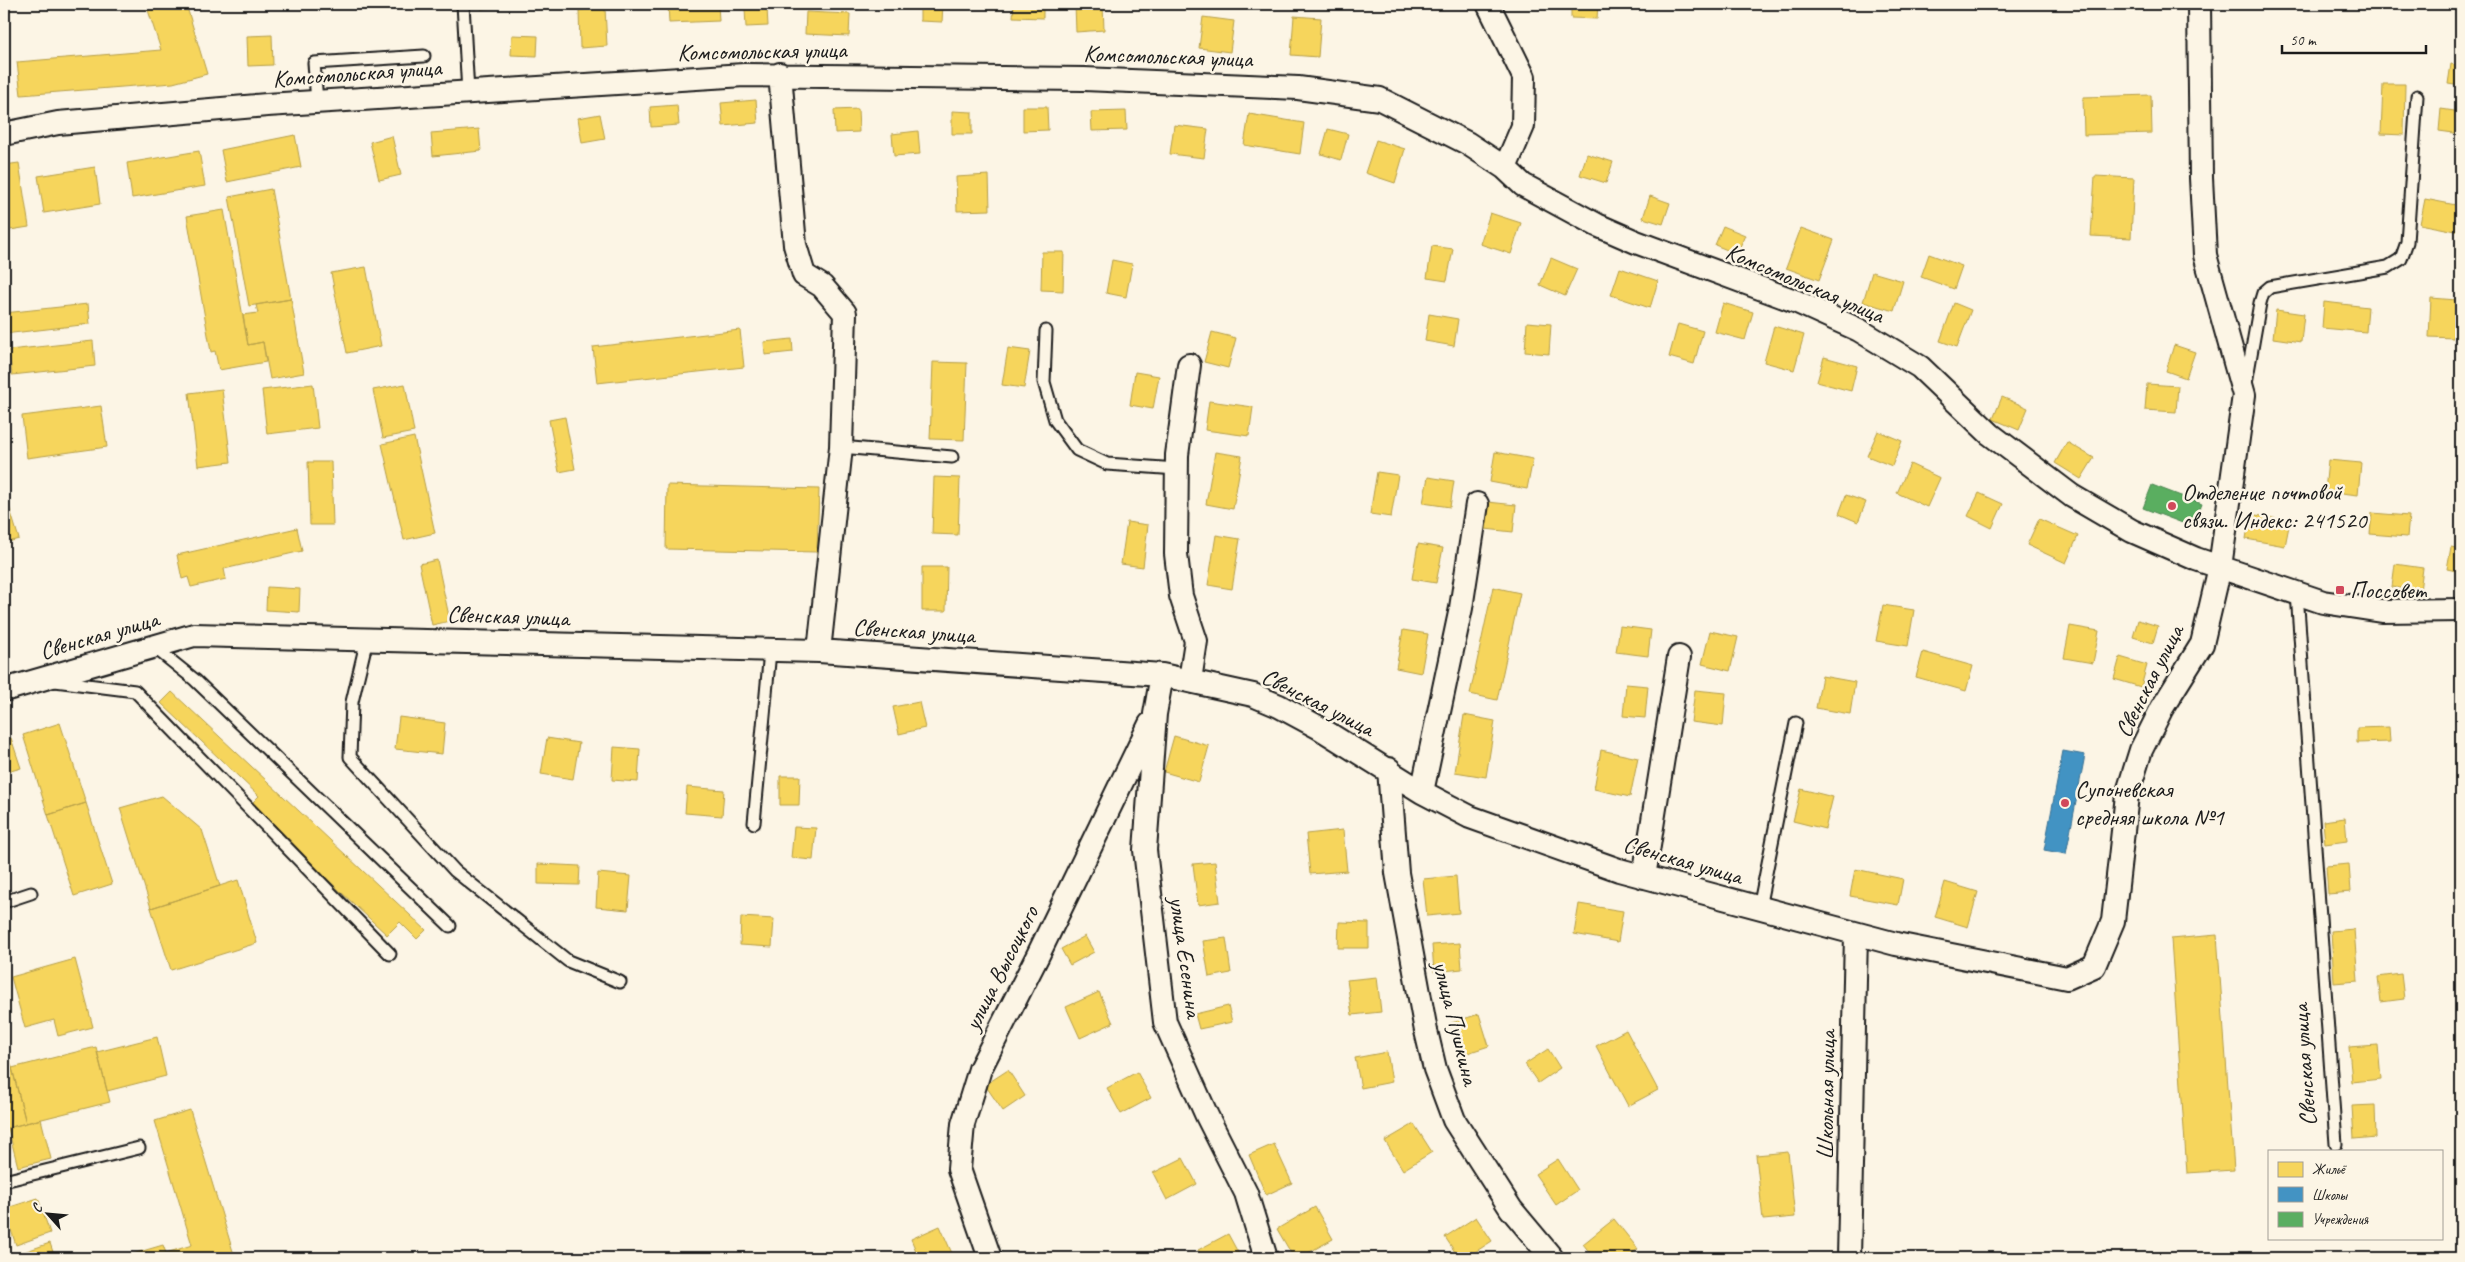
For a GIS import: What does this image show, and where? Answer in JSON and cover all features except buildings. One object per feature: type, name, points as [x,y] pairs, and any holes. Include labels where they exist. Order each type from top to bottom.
[{"type":"street","points":[[1488,4],[1524,77],[1523,126],[1505,168]]},
{"type":"street","points":[[2199,4],[2201,178],[2205,255],[2244,395],[2220,567]]},
{"type":"street","name":"Комсомольская улица","points":[[4,134],[58,123],[317,102],[780,74],[1084,79],[1298,88],[1380,99],[1467,143],[1505,168],[1523,185],[1597,225],[1636,242],[1795,301],[1859,330],[1920,367],[1990,434],[2072,496],[2132,531],[2196,559],[2323,602],[2382,611],[2461,610]]},
{"type":"street","points":[[780,74],[795,245],[804,275],[822,286],[845,314],[841,447],[819,651]]},
{"type":"street","points":[[1189,364],[1177,469],[1177,562],[1181,596],[1196,641],[1190,680]]},
{"type":"street","points":[[1422,792],[1460,608],[1478,504]]},
{"type":"street","name":"Свенская улица","points":[[4,690],[194,635],[819,651],[1162,675],[1253,695],[1318,726],[1389,769],[1422,792],[1470,817],[1644,877],[1896,944],[2067,978],[2094,966],[2113,920],[2127,795],[2141,750],[2162,708],[2202,644],[2220,567]]},
{"type":"street","points":[[1644,877],[1679,657]]},
{"type":"street","name":"улица Есенина","points":[[1162,675],[1154,714],[1145,850],[1165,1022],[1207,1116],[1246,1193],[1266,1258]]},
{"type":"street","name":"улица Высоцкого","points":[[990,1258],[959,1169],[963,1124],[980,1069],[1042,946],[1154,714]]},
{"type":"street","name":"улица Пушкина","points":[[1389,769],[1397,873],[1426,1031],[1435,1069],[1454,1120],[1511,1209],[1552,1258]]},
{"type":"street","name":"Школьная улица","points":[[1849,1258],[1856,934]]},
{"type":"lane","points":[[462,4],[468,93]]},
{"type":"lane","points":[[317,102],[314,63],[424,56]]},
{"type":"lane","points":[[2244,395],[2260,303],[2264,293],[2270,287],[2388,267],[2401,260],[2407,242],[2417,96]]},
{"type":"lane","points":[[1046,330],[1044,382],[1055,420],[1076,450],[1107,464],[1177,469]]},
{"type":"lane","points":[[841,447],[952,456]]},
{"type":"lane","name":"Свенская улица","points":[[2297,593],[2336,1144]]},
{"type":"lane","points":[[368,639],[352,702],[350,757],[455,871],[568,961],[620,982]]},
{"type":"lane","points":[[154,647],[195,680],[450,926]]},
{"type":"lane","points":[[754,823],[770,651]]},
{"type":"lane","points":[[41,679],[135,691],[390,954]]},
{"type":"lane","points":[[1759,908],[1796,723]]},
{"type":"lane","points":[[4,902],[31,893]]},
{"type":"lane","points":[[4,1181],[140,1148]]},
{"type":"place","name":"Отделение почтовой связи. Индекс: 241520","points":[[2172,506]]},
{"type":"place","name":"Поссовет","points":[[2340,590]]},
{"type":"place","name":"Супоневская средняя школа №1","points":[[2065,803]]}]
